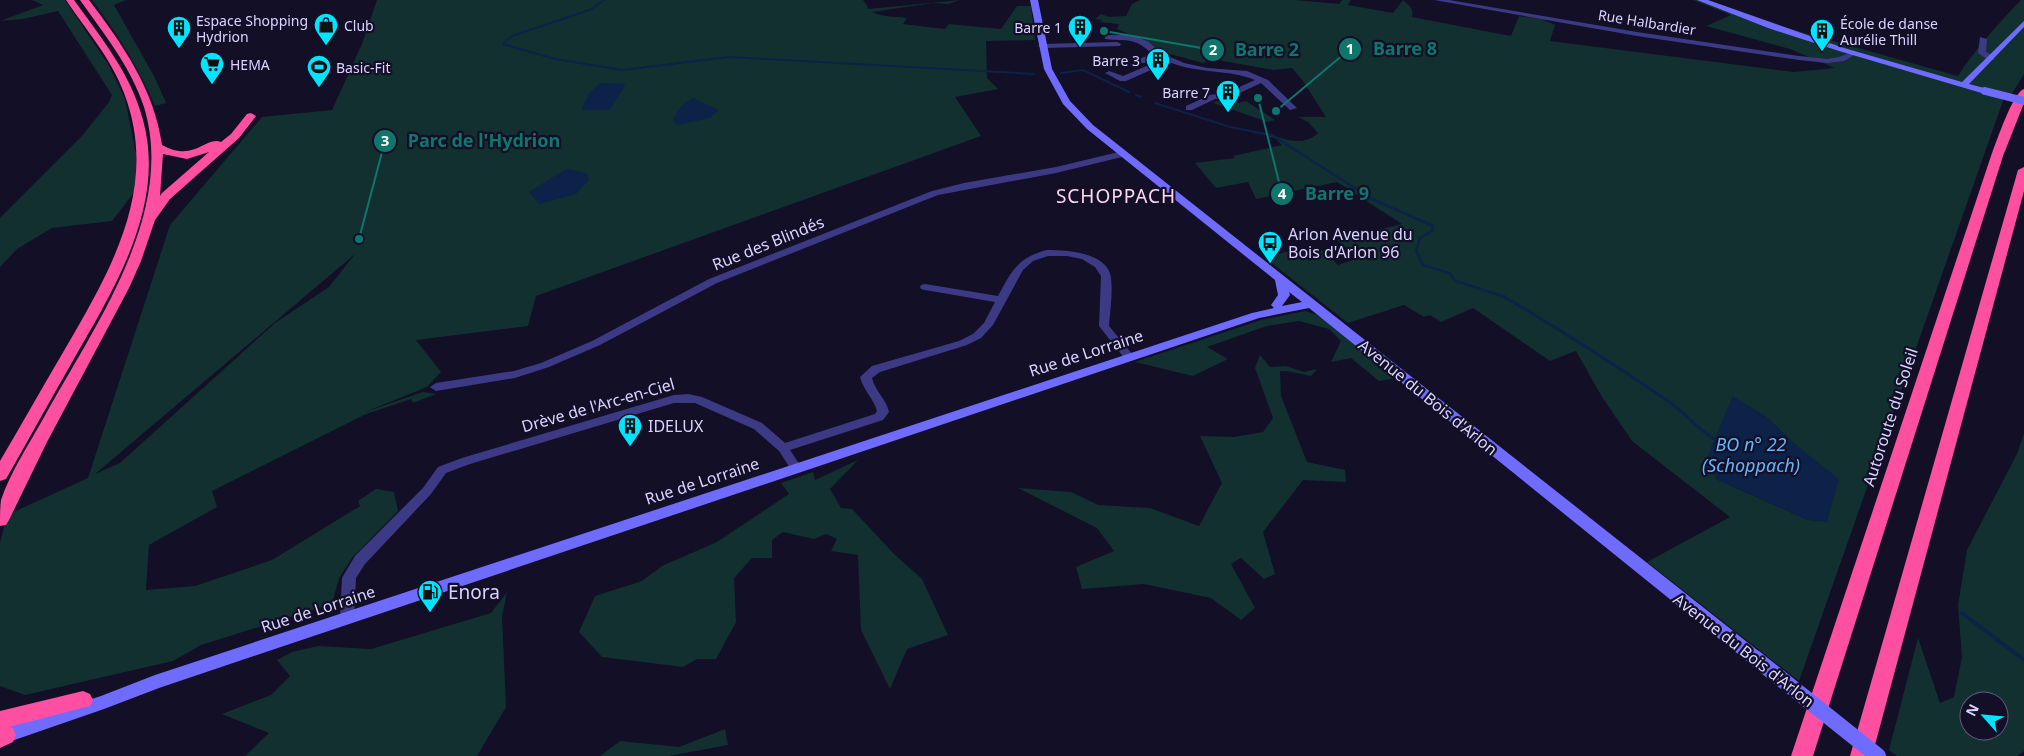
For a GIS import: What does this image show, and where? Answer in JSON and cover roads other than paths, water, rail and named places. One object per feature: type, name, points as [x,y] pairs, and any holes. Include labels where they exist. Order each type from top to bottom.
[{"type":"highway","points":[[0,474],[105,292],[119,263],[140,198],[144,170],[143,151],[141,129],[132,98],[114,61],[70,0]]},
{"type":"highway","points":[[0,520],[50,421],[121,292],[142,241],[149,220],[154,194],[157,147],[149,109],[126,57],[84,0]]},
{"type":"highway","name":"Autoroute du Soleil","points":[[1802,756],[1997,156],[2024,92]]},
{"type":"highway","points":[[149,220],[166,196],[235,136],[251,116],[226,138],[206,150],[180,156],[170,155],[157,147]]},
{"type":"highway","points":[[1861,756],[2024,170]]},
{"type":"highway","points":[[1,732],[83,700]]},
{"type":"main road","name":"Avenue du Bois d'Arlon","points":[[1034,0],[1048,68],[1066,102],[1090,127],[1878,756]]},
{"type":"main road","points":[[1701,0],[1852,54],[2024,101]]},
{"type":"main road","points":[[1964,86],[2024,23]]},
{"type":"main road","points":[[1277,305],[1284,295],[1280,280]]},
{"type":"main road","name":"Rue de Lorraine","points":[[1260,314],[1277,305],[1308,302]]},
{"type":"main road","name":"Rue de Lorraine","points":[[155,682],[1129,357],[1260,314],[1308,302]]},
{"type":"main road","points":[[83,700],[155,682]]},
{"type":"main road","points":[[1,732],[104,702],[155,682]]},
{"type":"street","name":"Rue Halbardier","points":[[1437,0],[1637,34],[1799,58],[1827,61],[1841,59],[1852,54]]},
{"type":"street","points":[[1108,37],[1129,37],[1146,44],[1158,54],[1202,69],[1244,73],[1261,80],[1292,108]]},
{"type":"street","points":[[1982,39],[1982,53],[1991,58]]},
{"type":"street","points":[[1042,46],[1142,43]]},
{"type":"street","points":[[1142,61],[1158,54]]},
{"type":"street","points":[[1109,73],[1123,79],[1170,59]]},
{"type":"street","points":[[1189,108],[1213,97],[1228,95],[1261,80]]},
{"type":"street","name":"Rue des Blindés","points":[[436,387],[515,374],[545,365],[596,343],[713,280],[935,193],[1056,170],[1123,154]]},
{"type":"street","points":[[783,448],[879,417],[883,412],[882,407],[866,383],[866,377],[869,373],[876,369],[963,343],[977,336],[988,325],[1019,268],[1030,259],[1047,253],[1067,253],[1085,257],[1099,265],[1106,276],[1104,326],[1129,357]]},
{"type":"street","points":[[925,287],[1002,300]]},
{"type":"street","name":"Drève de l'Arc-en-Ciel","points":[[347,618],[348,578],[360,560],[427,492],[442,470],[665,402],[688,398],[698,400],[758,426],[783,448],[796,468]]},
{"type":"water","points":[[600,83],[626,84],[610,110],[581,110],[590,92]]},
{"type":"water","points":[[693,98],[719,110],[710,118],[678,125],[673,121],[680,107]]},
{"type":"water","points":[[566,169],[587,173],[589,180],[576,194],[539,204],[529,192]]},
{"type":"water","name":"BO n° 22 (Schoppach)","points":[[1733,396],[1766,417],[1797,446],[1839,479],[1827,522],[1808,520],[1716,479],[1707,457]]},
{"type":"waterway","points":[[604,0],[592,9],[512,36],[503,44],[555,59],[622,70],[729,57],[1034,74]]},
{"type":"waterway","points":[[1061,73],[1083,70],[1129,92]]},
{"type":"waterway","points":[[1136,95],[1141,97]]},
{"type":"waterway","points":[[1155,103],[1230,127],[1261,133]]},
{"type":"waterway","points":[[1254,132],[1272,135],[1372,199],[1433,226],[1432,231],[1420,238],[1416,251],[1423,265],[1449,273],[1456,281],[1504,297]]},
{"type":"waterway","points":[[1504,297],[1648,387],[1718,441]]},
{"type":"waterway","points":[[1962,613],[2024,660]]},
{"type":"place","name":"Barre 2","points":[[1104,31]]},
{"type":"place","name":"Club","points":[[326,46]]},
{"type":"place","name":"Barre 1","points":[[1080,48]]},
{"type":"place","name":"Espace Shopping Hydrion","points":[[179,49]]},
{"type":"place","name":"École de danse Aurélie Thill","points":[[1822,52]]},
{"type":"place","name":"Barre 3","points":[[1158,81]]},
{"type":"place","name":"HEMA","points":[[212,85]]},
{"type":"place","name":"Basic-Fit","points":[[319,88]]},
{"type":"place","name":"Barre 9","points":[[1258,98]]},
{"type":"place","name":"Barre 8","points":[[1276,111]]},
{"type":"place","name":"Barre 7","points":[[1228,113]]},
{"type":"place","name":"Parc de l'Hydrion","points":[[359,239]]},
{"type":"place","name":"Arlon Avenue du Bois d'Arlon 96","points":[[1270,264]]},
{"type":"place","name":"IDELUX","points":[[630,447]]},
{"type":"place","name":"Enora","points":[[430,613]]},
{"type":"district","name":"SCHOPPACH","points":[[1116,196]]}]
